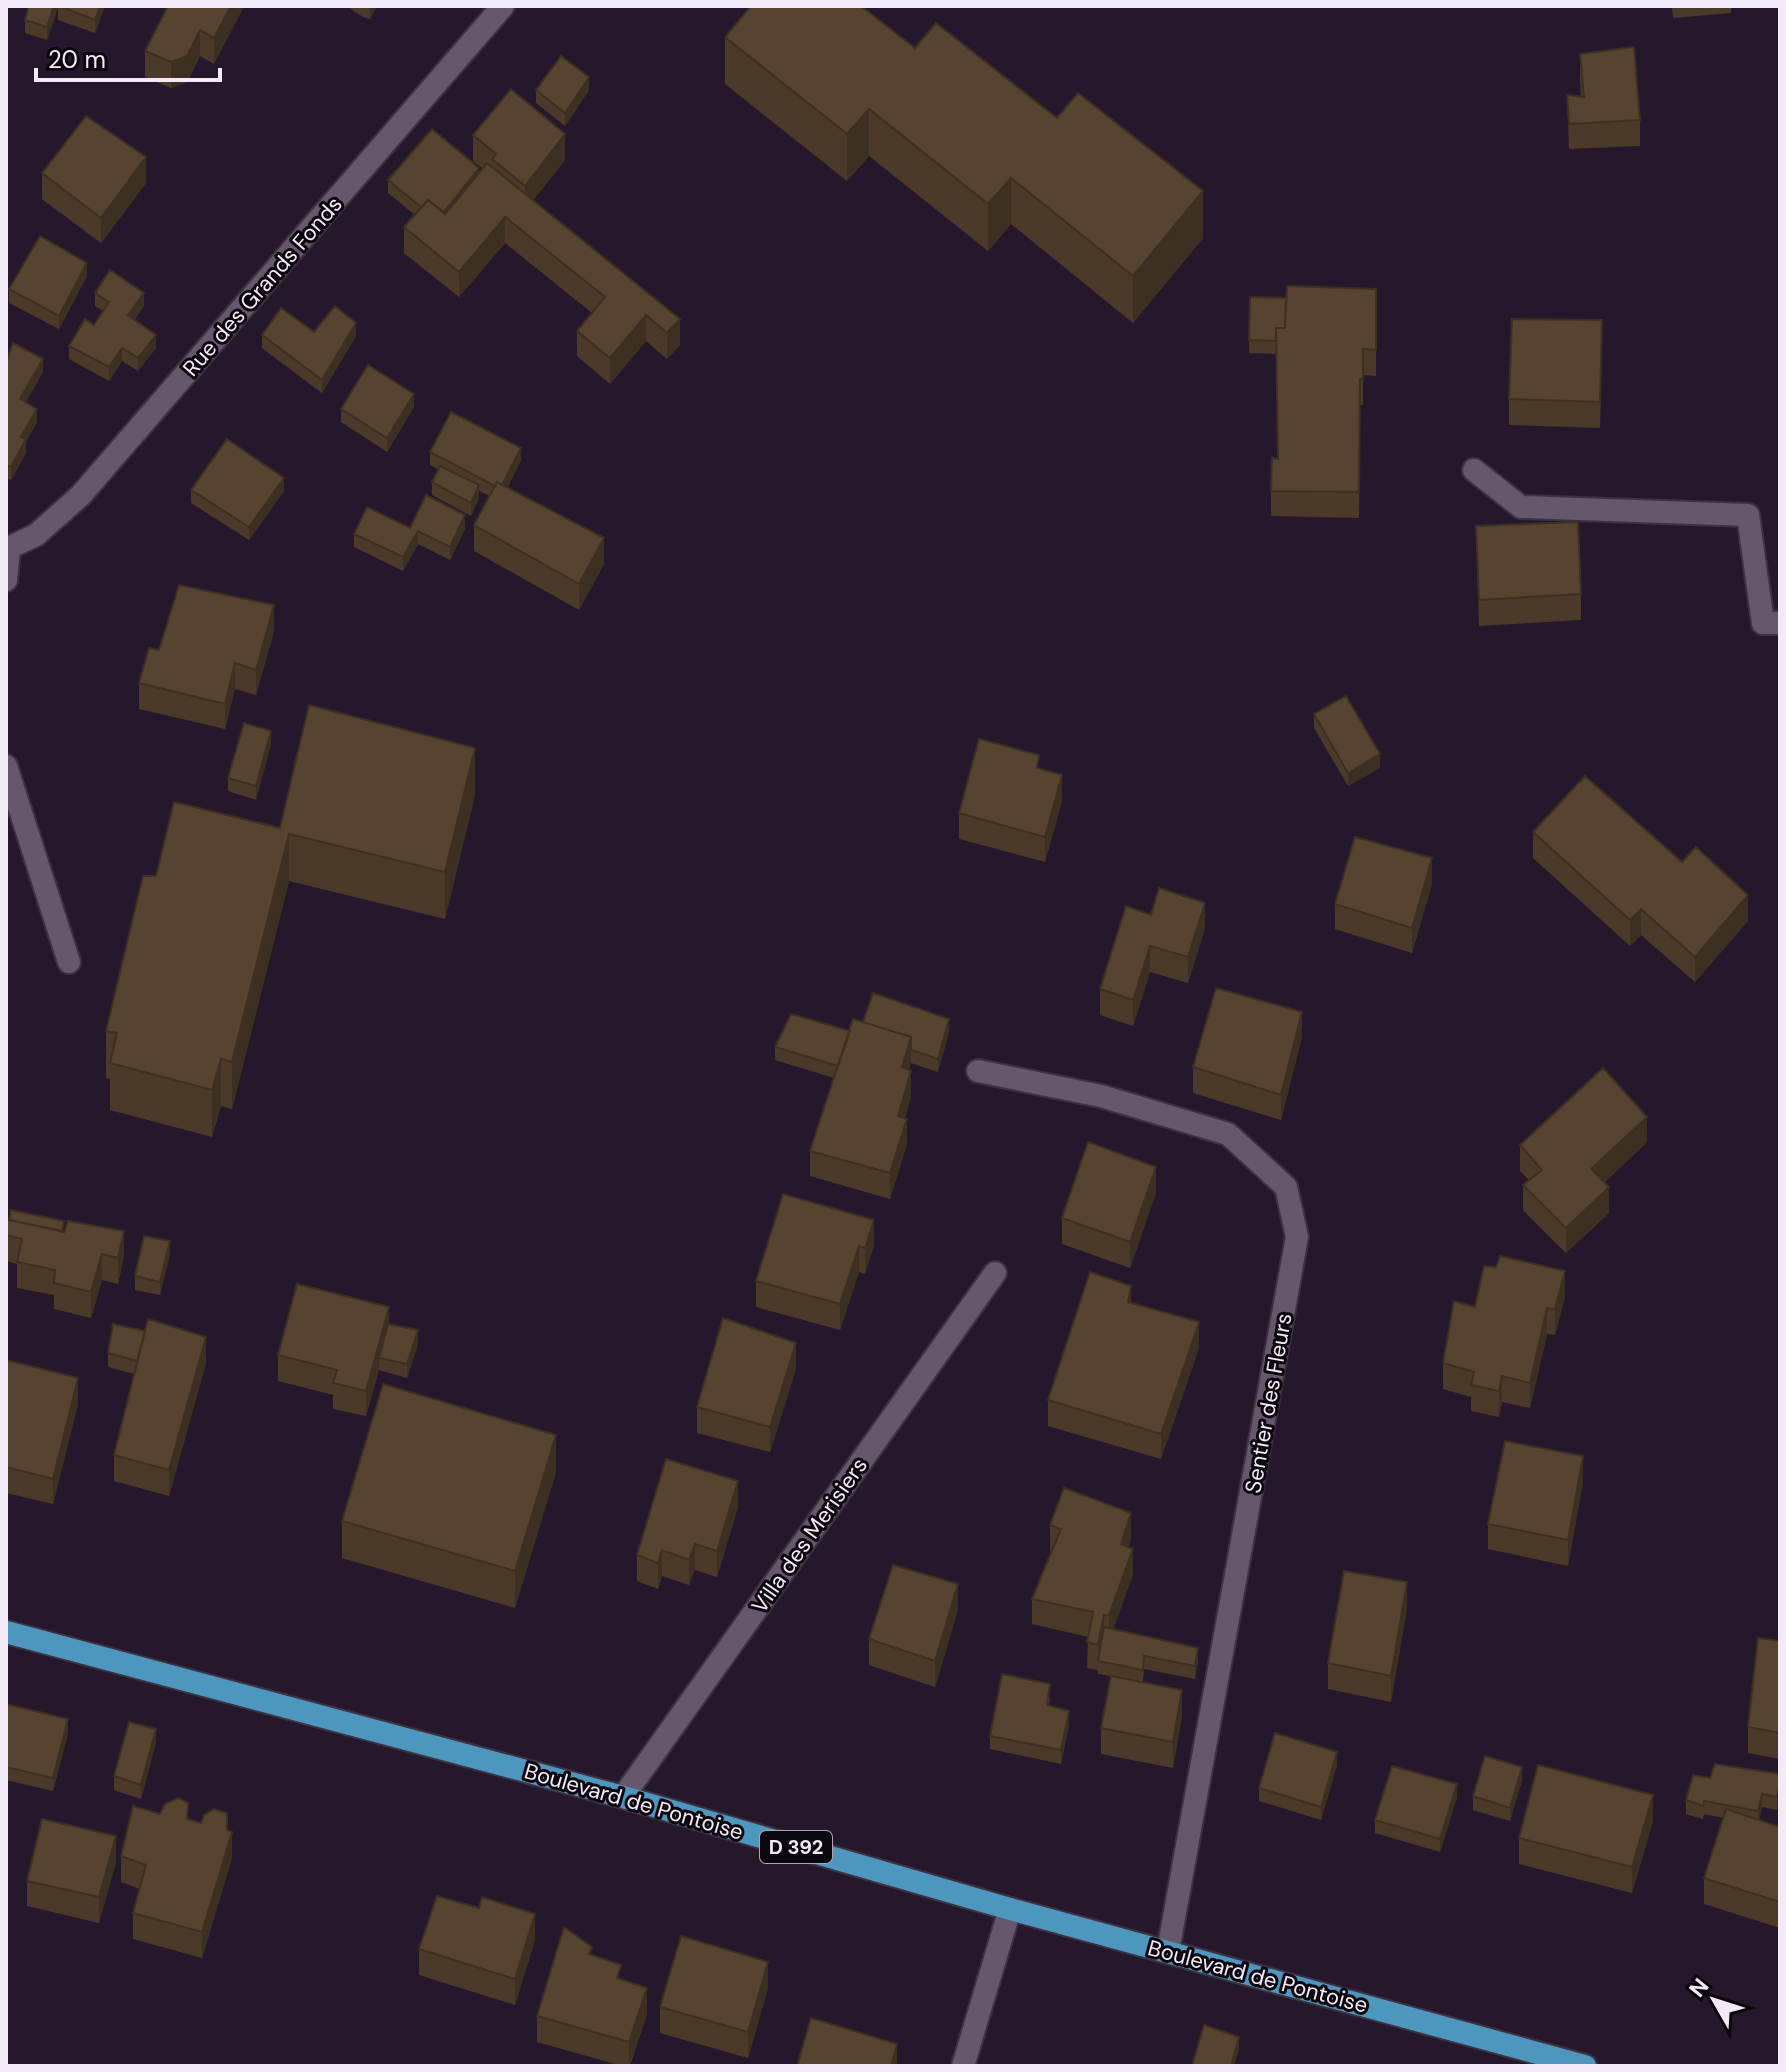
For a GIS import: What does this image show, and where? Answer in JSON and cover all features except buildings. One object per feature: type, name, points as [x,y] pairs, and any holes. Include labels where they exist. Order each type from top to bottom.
[{"type":"main road","name":"Boulevard de Pontoise","points":[[6,1632],[623,1797],[1010,1909],[1585,2066]]},
{"type":"street","name":"Rue des Grands Fonds","points":[[8,549],[36,535],[81,495],[503,6]]},
{"type":"street","points":[[1474,470],[1521,507],[1748,515],[1772,623]]},
{"type":"street","points":[[6,580],[8,549]]},
{"type":"street","points":[[6,766],[69,962]]},
{"type":"street","name":"Sentier des Fleurs","points":[[978,1071],[1101,1096],[1228,1134],[1286,1187],[1289,1199],[1297,1237],[1168,1951]]},
{"type":"street","name":"Villa des Merisiers","points":[[623,1797],[995,1273]]},
{"type":"street","points":[[963,2066],[1010,1909]]}]
